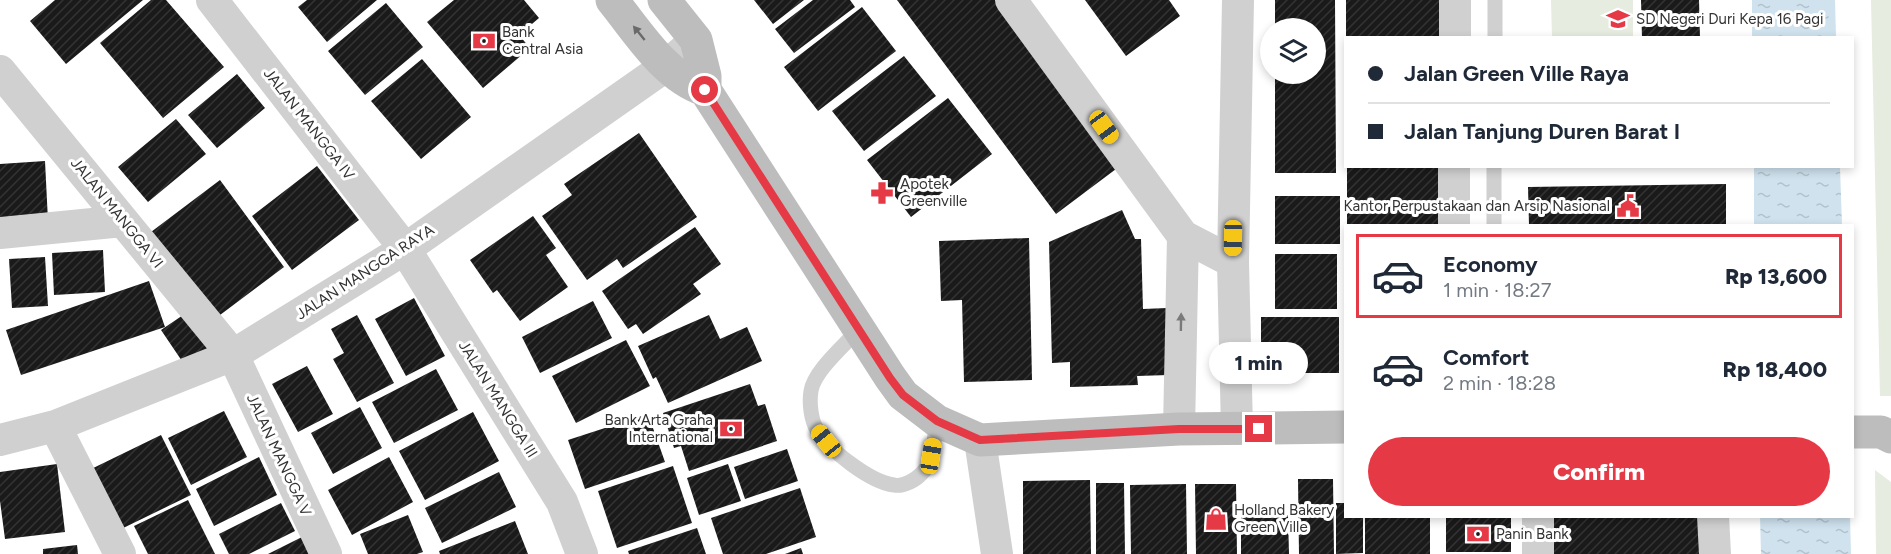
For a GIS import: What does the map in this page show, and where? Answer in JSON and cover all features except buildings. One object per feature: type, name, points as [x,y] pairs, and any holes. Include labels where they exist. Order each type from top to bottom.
[{"type":"street","name":"JALAN MANGGA IV","points":[[212,0],[405,249]]},
{"type":"street","points":[[612,0],[666,66],[693,86],[705,90]]},
{"type":"street","points":[[664,0],[696,40],[705,76],[705,90],[858,330],[903,395],[937,421],[980,440],[1179,429],[1344,427]]},
{"type":"street","points":[[1011,0],[1183,236],[1233,262]]},
{"type":"street","points":[[1237,429],[1233,262],[1238,0]]},
{"type":"street","points":[[1455,0],[1455,36]]},
{"type":"street","name":"JALAN MANGGA RAYA","points":[[0,440],[55,426],[233,355],[405,249],[666,66],[696,40]]},
{"type":"street","name":"JALAN MANGGA VI","points":[[4,80],[233,355]]},
{"type":"street","points":[[1454,168],[1454,224]]},
{"type":"street","points":[[0,233],[123,221]]},
{"type":"street","points":[[1179,429],[1183,236]]},
{"type":"street","name":"JALAN MANGGA III","points":[[405,249],[562,502],[582,554]]},
{"type":"street","name":"JALAN MANGGA V","points":[[233,355],[326,554]]},
{"type":"street","points":[[55,426],[120,554]]},
{"type":"street","points":[[980,440],[997,554]]},
{"type":"street","points":[[1538,518],[1538,554]]},
{"type":"street","points":[[1713,518],[1715,554]]},
{"type":"lane","points":[[1495,0],[1495,36]]},
{"type":"lane","points":[[1494,168],[1494,224]]},
{"type":"lane","points":[[858,330],[819,372],[811,389],[811,413],[816,429],[835,453],[870,476],[894,486],[910,482],[924,472],[931,456],[937,421]]},
{"type":"shaded area","points":[[1551,0],[1633,0],[1633,36],[1552,36]]},
{"type":"shaded area","points":[[1871,0],[1891,0],[1891,396],[1880,396]]},
{"type":"shaded area","points":[[1875,470],[1891,482],[1891,554],[1876,554]]},
{"type":"water","points":[[1752,0],[1835,0],[1836,36],[1752,36]]},
{"type":"water","points":[[1754,168],[1840,168],[1842,224],[1754,224]]},
{"type":"water","points":[[1760,518],[1850,518],[1851,554],[1761,554]]},
{"type":"place","name":"SD Negeri Duri Kepa 16 Pagi","points":[[1618,19]]},
{"type":"place","name":"Bank Central Asia","points":[[484,41]]},
{"type":"place","name":"Apotek Greenville","points":[[882,193]]},
{"type":"place","name":"Kantor Perpustakaan dan Arsip Nasional","points":[[1628,206]]},
{"type":"place","name":"Bank Arta Graha International","points":[[731,429]]},
{"type":"place","name":"Holland Bakery Green Ville","points":[[1216,519]]},
{"type":"place","name":"Panin Bank","points":[[1478,534]]},
{"type":"route","points":[[705,90],[890,378],[903,395],[937,421],[980,440],[1179,429],[1259,429]]}]
